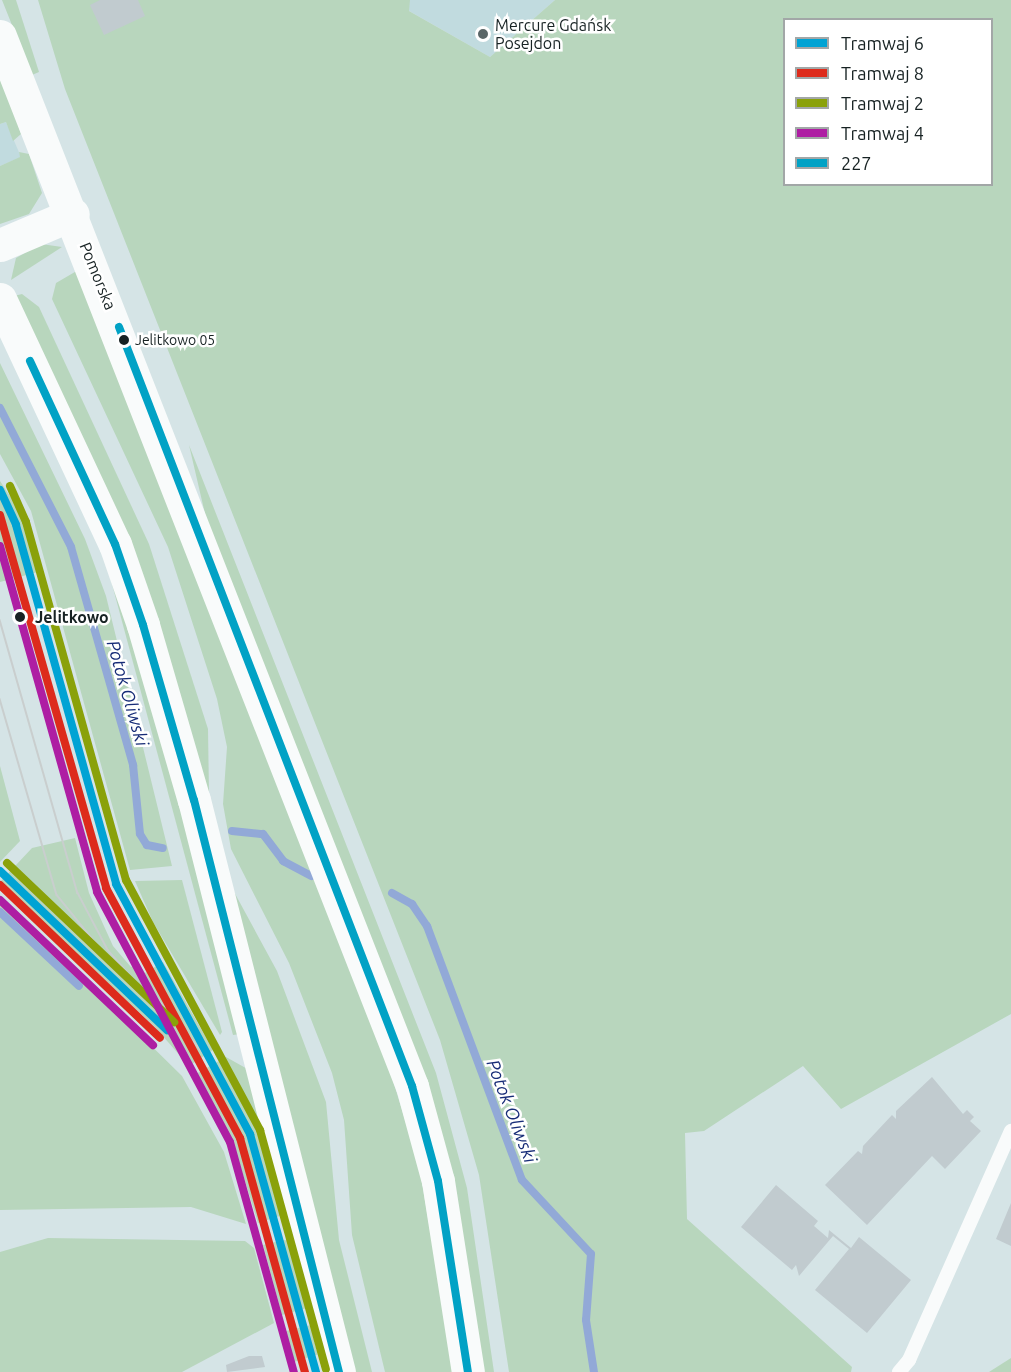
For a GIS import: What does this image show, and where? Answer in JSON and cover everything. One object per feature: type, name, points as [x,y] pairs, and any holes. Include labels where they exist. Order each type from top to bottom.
[{"type":"street","name":"Pomorska","points":[[0,36],[73,214],[412,1086],[438,1181],[468,1372]]},
{"type":"street","points":[[0,245],[73,214]]},
{"type":"street","points":[[0,299],[102,514],[144,625],[194,800],[339,1372]]},
{"type":"lane","points":[[899,1372],[909,1360],[1011,1131]]},
{"type":"shaded area","name":"Mercure Gdańsk Posejdon","points":[[390,0],[555,0],[490,57]]},
{"type":"shaded area","points":[[6,122],[21,157],[0,166],[0,124]]},
{"type":"green space","points":[[2,0],[16,0],[39,72],[32,75]]},
{"type":"green space","points":[[38,0],[410,0],[409,11],[490,57],[555,0],[1011,0],[1011,1014],[841,1109],[803,1066],[704,1131],[685,1133],[687,1219],[852,1367],[851,1372],[509,1372],[479,1175],[440,1040],[65,89]]},
{"type":"green space","points":[[0,68],[21,134],[13,141],[6,122],[0,124]]},
{"type":"green space","points":[[19,152],[29,154],[42,193],[29,214],[0,224],[0,166],[20,157]]},
{"type":"green space","points":[[41,244],[62,247],[11,280],[16,258]]},
{"type":"green space","points":[[80,269],[381,1042],[419,1165],[454,1372],[385,1372],[352,1235],[344,1120],[332,1073],[289,963],[231,849],[223,804],[227,747],[217,699],[168,547],[52,299],[56,283]]},
{"type":"green space","points":[[22,294],[39,307],[149,544],[208,729],[209,794],[14,296]]},
{"type":"green space","points":[[0,363],[85,539],[106,596],[172,866],[130,870],[31,511],[0,454]]},
{"type":"green space","points":[[189,445],[436,1073],[467,1188],[494,1372],[481,1372],[455,1190],[425,1076],[206,518]]},
{"type":"green space","points":[[0,481],[23,516],[38,572],[0,582]]},
{"type":"green space","points":[[105,558],[124,594],[240,1034],[233,1035]]},
{"type":"green space","points":[[0,766],[20,841],[0,862]]},
{"type":"green space","points":[[75,838],[89,893],[113,946],[131,967],[138,963],[145,973],[163,962],[213,1050],[189,1066],[154,1026],[0,882],[32,848]]},
{"type":"green space","points":[[182,880],[222,1032],[220,1035],[153,922],[135,881]]},
{"type":"green space","points":[[233,890],[277,971],[326,1102],[339,1240],[372,1372],[351,1372]]},
{"type":"green space","points":[[0,897],[182,1076],[224,1152],[246,1224],[191,1207],[0,1210]]},
{"type":"green space","points":[[226,1057],[251,1071],[283,1215],[258,1223],[236,1152],[196,1074]]},
{"type":"green space","points":[[48,1238],[245,1241],[254,1248],[274,1323],[182,1372],[0,1372],[0,1252]]},
{"type":"green space","points":[[283,1240],[291,1241],[307,1308],[282,1315],[263,1245]]},
{"type":"green space","points":[[311,1325],[319,1354],[294,1362],[286,1331]]},
{"type":"green space","points":[[1011,1358],[1011,1372],[989,1372]]},
{"type":"building","points":[[100,0],[138,0],[145,16],[104,35],[90,5]]},
{"type":"building","points":[[932,1077],[963,1114],[967,1110],[974,1117],[970,1121],[981,1131],[945,1169],[932,1156],[867,1225],[825,1185],[858,1151],[862,1154],[863,1146],[892,1115],[896,1119],[896,1111]]},
{"type":"building","points":[[776,1185],[818,1221],[814,1226],[828,1238],[829,1230],[851,1248],[859,1237],[911,1280],[867,1333],[815,1290],[849,1249],[833,1236],[799,1276],[796,1265],[792,1270],[741,1227]]},
{"type":"building","points":[[1011,1203],[1011,1246],[996,1239]]},
{"type":"building","points":[[249,1356],[262,1356],[265,1367],[227,1372],[226,1365]]},
{"type":"waterway","name":"Potok Oliwski","points":[[0,408],[71,547],[133,765],[140,834],[147,845],[163,848]]},
{"type":"waterway","name":"Potok Oliwski","points":[[232,831],[263,834],[283,861],[311,876]]},
{"type":"waterway","name":"Potok Oliwski","points":[[392,893],[412,904],[427,926],[522,1180],[591,1254],[586,1320],[594,1372]]},
{"type":"waterway","points":[[0,912],[79,986]]},
{"type":"tram line","name":"2","points":[[10,486],[26,522],[126,880],[260,1130],[326,1369]]},
{"type":"tram line","name":"6","points":[[0,490],[16,525],[116,884],[250,1134],[316,1372]]},
{"type":"tram line","name":"8","points":[[0,515],[106,888],[240,1138],[305,1372]]},
{"type":"tram line","points":[[0,541],[102,905],[142,980],[206,1056]]},
{"type":"tram line","name":"4","points":[[0,546],[97,892],[230,1142],[294,1372]]},
{"type":"tram line","points":[[0,620],[78,893],[108,950],[135,981]]},
{"type":"tram line","points":[[0,699],[57,895],[105,954]]},
{"type":"tram line","name":"2","points":[[7,863],[174,1022]]},
{"type":"tram line","name":"6","points":[[0,871],[167,1030]]},
{"type":"tram line","name":"8","points":[[0,885],[160,1038]]},
{"type":"tram line","name":"4","points":[[0,900],[153,1045]]},
{"type":"transit line","name":"227","points":[[119,327],[412,1086],[438,1181],[468,1372]]},
{"type":"transit line","name":"227","points":[[30,361],[115,544],[143,625],[194,800],[339,1372]]},
{"type":"place","name":"Mercure Gdańsk Posejdon","points":[[483,34]]},
{"type":"place","name":"Jelitkowo 05","points":[[124,340]]},
{"type":"place","name":"Jelitkowo","points":[[20,617]]}]
